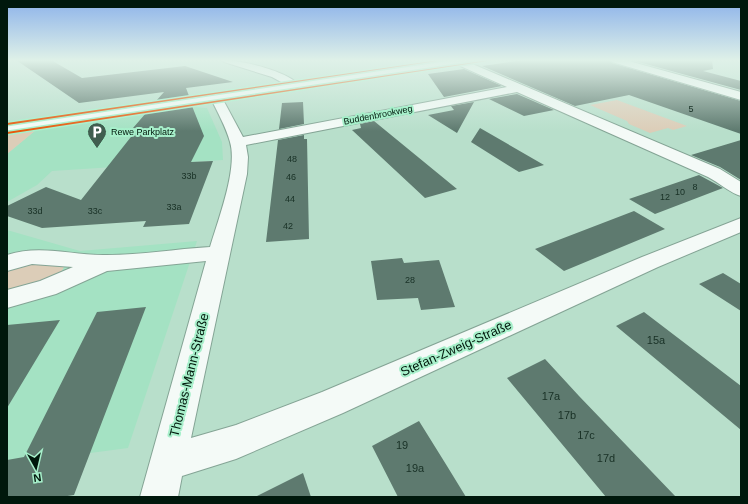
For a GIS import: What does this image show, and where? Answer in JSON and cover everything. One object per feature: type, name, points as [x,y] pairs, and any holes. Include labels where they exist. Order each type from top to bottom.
[{"type":"street","points":[[290,84],[294,86]]},
{"type":"street","points":[[7,128],[311,84]]},
{"type":"street","points":[[509,84],[714,173],[730,182],[741,191]]},
{"type":"street","points":[[694,84],[741,96]]},
{"type":"street","name":"Buddenbrookweg","points":[[238,142],[518,88]]},
{"type":"street","name":"Thomas-Mann-Straße","points":[[159,497],[239,174],[240,157],[238,142],[216,97]]},
{"type":"street","name":"Stefan-Zweig-Straße","points":[[167,463],[236,442],[332,403],[650,262],[724,233],[741,224]]},
{"type":"street","points":[[7,262],[14,259],[41,256],[105,263],[220,253]]},
{"type":"street","points":[[7,299],[47,288],[105,263]]},
{"type":"shaded area","points":[[617,100],[687,126],[673,130],[668,128],[650,133],[590,105]]},
{"type":"shaded area","points":[[194,107],[207,108],[222,142],[223,160],[52,171],[37,185],[7,202],[7,154],[36,130]]},
{"type":"shaded area","points":[[36,130],[7,154],[7,135]]},
{"type":"shaded area","points":[[7,230],[80,251],[197,241],[128,448],[7,464]]},
{"type":"shaded area","points":[[30,263],[64,267],[59,276],[7,294],[7,270]]},
{"type":"building","points":[[50,84],[221,84],[186,88],[189,96],[156,101],[164,92],[79,103]]},
{"type":"building","points":[[435,84],[496,84],[502,86],[444,97]]},
{"type":"building","points":[[523,84],[682,84],[741,101],[741,134],[629,95],[575,106]]},
{"type":"building","points":[[717,84],[741,84],[741,90]]},
{"type":"building","points":[[517,94],[554,110],[524,116],[489,99]]},
{"type":"building","points":[[303,102],[304,124],[279,129],[282,103]]},
{"type":"building","points":[[474,102],[457,133],[428,115],[454,110],[451,106]]},
{"type":"building","points":[[192,106],[204,136],[191,162],[213,161],[189,224],[143,227],[146,221],[42,228],[7,216],[7,206],[46,187],[81,200],[138,128],[133,128],[146,113]]},
{"type":"building","points":[[374,121],[457,189],[425,198],[352,130],[361,128],[360,124]]},
{"type":"building","points":[[480,128],[544,165],[519,172],[471,142]]},
{"type":"building","points":[[304,135],[304,139],[307,139],[309,239],[266,242],[278,140]]},
{"type":"building","points":[[741,140],[741,180],[720,167],[691,155]]},
{"type":"building","points":[[699,175],[723,188],[655,214],[629,199]]},
{"type":"building","points":[[634,211],[665,229],[564,271],[535,249]]},
{"type":"building","points":[[402,258],[404,263],[439,260],[455,307],[421,310],[418,298],[377,300],[371,261]]},
{"type":"building","points":[[723,273],[741,284],[741,311],[699,284]]},
{"type":"building","points":[[146,307],[74,495],[61,497],[7,497],[7,460],[24,457],[97,312]]},
{"type":"building","points":[[644,312],[741,386],[741,430],[616,326]]},
{"type":"building","points":[[60,320],[7,408],[7,325]]},
{"type":"building","points":[[545,359],[676,497],[606,497],[507,378]]},
{"type":"building","points":[[419,421],[466,497],[398,497],[372,446]]},
{"type":"building","points":[[303,473],[311,497],[255,497]]},
{"type":"cycle path","points":[[7,124],[283,84]]},
{"type":"cycle path","points":[[7,133],[336,84]]},
{"type":"place","name":"Rewe Parkplatz","points":[[97,149]]}]
